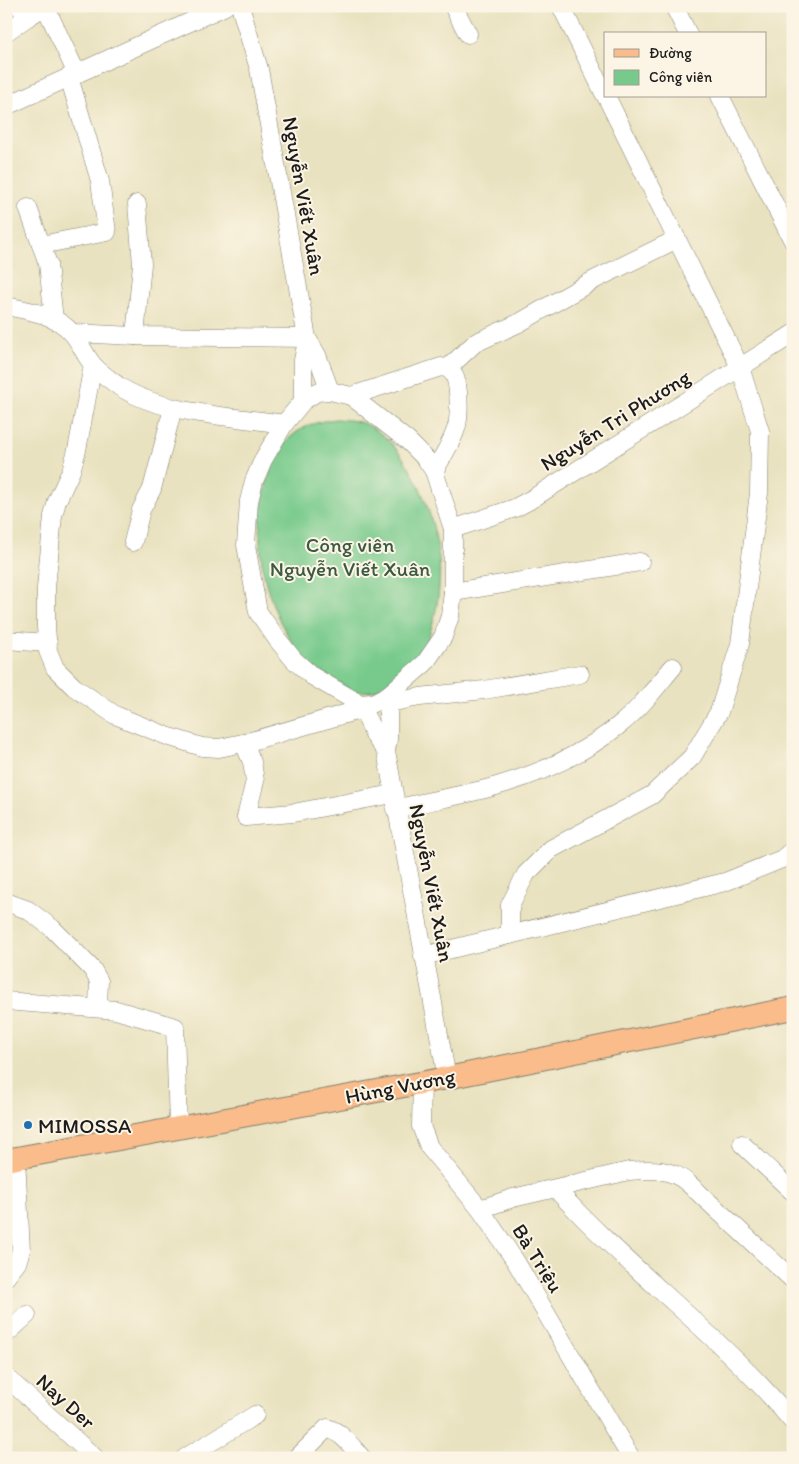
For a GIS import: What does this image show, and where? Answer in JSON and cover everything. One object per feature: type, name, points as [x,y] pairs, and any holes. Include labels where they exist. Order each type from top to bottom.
[{"type":"main road","name":"Hùng Vương","points":[[11,1159],[446,1078],[793,1008]]},
{"type":"street","points":[[6,106],[224,6]]},
{"type":"street","name":"Nguyễn Viết Xuân","points":[[240,6],[259,69],[307,340],[317,355],[330,391]]},
{"type":"street","points":[[454,6],[468,34]]},
{"type":"street","points":[[561,6],[604,94]]},
{"type":"street","points":[[674,6],[687,32]]},
{"type":"street","points":[[6,32],[24,11],[46,8],[73,76],[100,181],[107,232],[41,245]]},
{"type":"street","points":[[510,935],[510,905],[526,874],[551,849],[652,795],[692,757],[719,712],[740,644],[760,493],[760,431],[740,367],[606,98]]},
{"type":"street","points":[[721,98],[793,241]]},
{"type":"street","points":[[135,336],[142,264],[137,204]]},
{"type":"street","points":[[28,208],[48,264],[54,320]]},
{"type":"street","points":[[448,368],[475,343],[519,323],[594,280],[677,239]]},
{"type":"street","points":[[6,306],[38,312],[54,320],[72,333],[93,365],[120,386],[155,402],[173,408],[284,424]]},
{"type":"street","points":[[72,333],[307,340],[303,360],[304,400]]},
{"type":"street","name":"Nguyễn Tri Phương","points":[[453,530],[516,508],[530,500],[793,334]]},
{"type":"street","points":[[93,365],[75,457],[53,516],[46,588],[48,643],[51,662],[62,676],[96,704],[115,715],[167,736],[202,747],[219,748],[244,743],[389,699],[484,690],[580,674]]},
{"type":"street","points":[[352,396],[442,367],[448,368],[453,372],[457,386],[457,427],[452,440],[434,471]]},
{"type":"street","points":[[386,751],[376,738],[361,706],[312,676],[294,660],[258,612],[246,545],[248,501],[263,460],[284,424],[304,400],[317,392],[330,391],[352,396],[408,441],[434,471],[453,530],[453,592],[450,616],[443,637],[425,663],[389,699]]},
{"type":"street","points":[[133,542],[141,510],[152,489],[173,408]]},
{"type":"street","points":[[453,592],[640,562]]},
{"type":"street","points":[[6,640],[48,643]]},
{"type":"street","points":[[244,743],[252,762],[255,782],[246,817],[394,802],[503,784],[536,772],[584,749],[618,726],[672,667]]},
{"type":"street","name":"Nguyễn Viết Xuân","points":[[389,699],[386,751],[446,1078]]},
{"type":"street","points":[[424,956],[725,882],[782,859],[793,850]]},
{"type":"street","points":[[6,902],[28,910],[52,928],[92,970],[99,981],[98,1008]]},
{"type":"street","points":[[6,1001],[98,1008],[122,1012],[175,1027],[178,1128]]},
{"type":"street","name":"Bà Triệu","points":[[422,1082],[422,1126],[430,1148],[480,1209],[516,1262],[631,1458]]},
{"type":"street","points":[[742,1144],[793,1192]]},
{"type":"street","points":[[6,1277],[17,1263],[21,1250],[11,1159]]},
{"type":"street","points":[[480,1209],[512,1198],[629,1171],[648,1170],[672,1173],[681,1176],[792,1279]]},
{"type":"street","points":[[556,1189],[588,1223],[730,1354],[775,1400],[793,1422]]},
{"type":"street","points":[[6,1334],[27,1315]]},
{"type":"street","name":"Nay Der","points":[[6,1377],[94,1458]]},
{"type":"street","points":[[186,1458],[255,1415]]},
{"type":"street","points":[[297,1458],[327,1428],[335,1430],[345,1438],[362,1458]]},
{"type":"green space","name":"Công viên Nguyễn Viết Xuân","points":[[336,419],[365,424],[384,436],[397,449],[418,484],[426,503],[437,542],[439,559],[440,577],[437,603],[428,640],[422,655],[390,683],[379,689],[365,692],[354,691],[345,687],[313,667],[303,657],[290,639],[272,603],[262,563],[260,523],[262,503],[272,466],[282,446],[296,432],[302,429],[315,423]]},
{"type":"place","name":"MIMOSSA","points":[[28,1125]]}]
